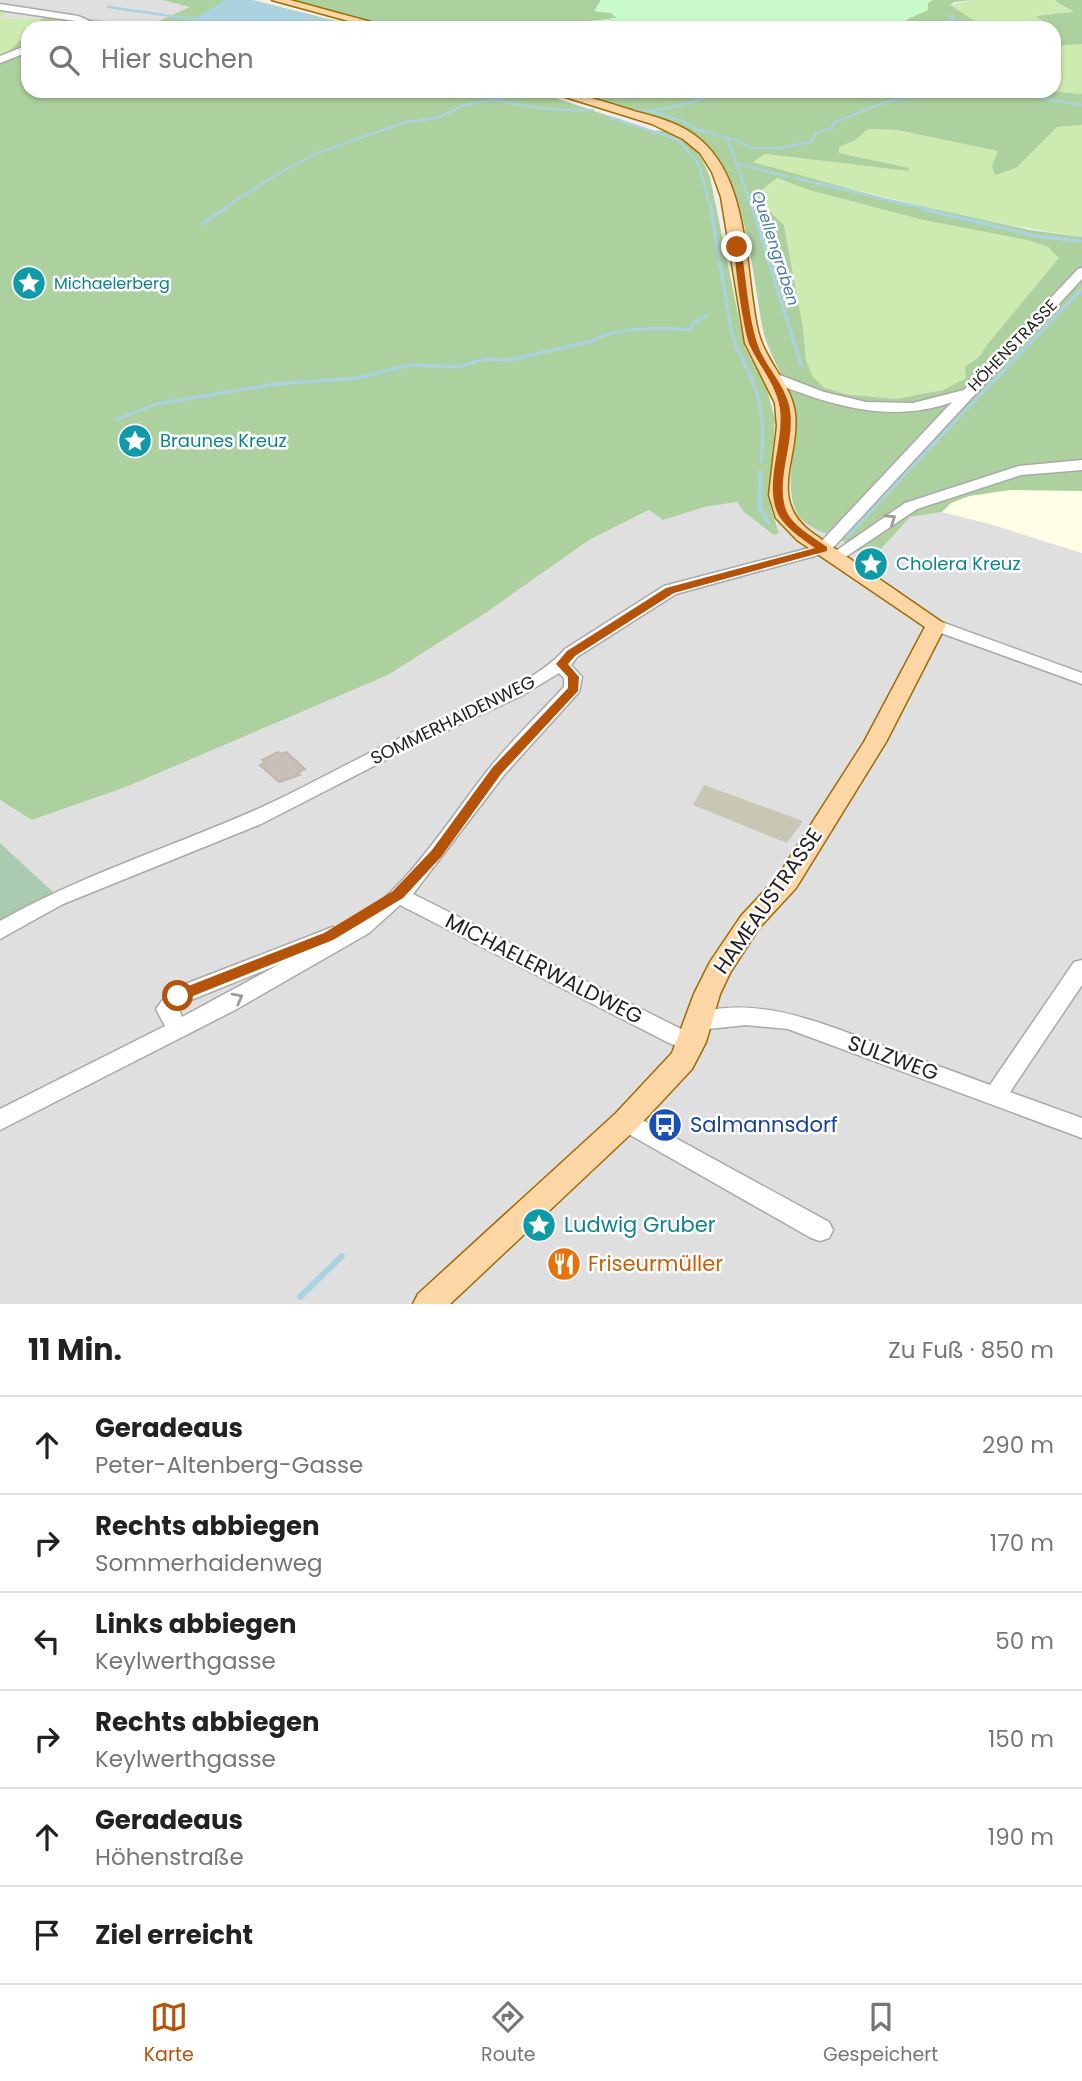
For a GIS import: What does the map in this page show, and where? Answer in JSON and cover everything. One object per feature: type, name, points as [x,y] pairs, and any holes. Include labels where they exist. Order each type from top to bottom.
[{"type":"main road","points":[[277,0],[360,21]]},
{"type":"main road","points":[[574,98],[684,134],[700,144],[713,161],[732,218],[750,333],[757,354],[782,398],[786,415],[778,493],[780,509],[792,526],[936,625]]},
{"type":"main road","name":"HAMEAUSTRASSE","points":[[429,1304],[626,1121],[682,1061],[707,993],[727,956],[750,922],[787,882],[875,742],[936,625]]},
{"type":"street","points":[[0,7],[83,21]]},
{"type":"street","points":[[0,60],[21,51]]},
{"type":"street","name":"HÖHENSTRASSE","points":[[772,377],[830,401],[876,408],[923,406],[969,392],[1082,272]]},
{"type":"street","points":[[829,553],[969,392]]},
{"type":"street","points":[[829,553],[911,506],[1019,471],[1082,465]]},
{"type":"street","name":"SOMMERHAIDENWEG","points":[[0,931],[56,899],[254,819],[397,747],[515,692],[670,590],[829,553]]},
{"type":"street","points":[[936,625],[1082,679]]},
{"type":"street","points":[[0,1120],[287,971],[362,928],[398,895],[436,853],[497,771],[573,688],[573,677],[561,664]]},
{"type":"street","name":"MICHAELERWALDWEG","points":[[398,895],[617,1006],[695,1031]]},
{"type":"street","points":[[995,1096],[1082,968]]},
{"type":"street","name":"SULZWEG","points":[[695,1031],[746,1016],[790,1021],[1082,1128]]},
{"type":"street","points":[[626,1121],[820,1230]]},
{"type":"shaded area","points":[[0,0],[162,0],[192,6],[159,21],[108,21],[55,16],[41,19],[0,18]]},
{"type":"shaded area","points":[[1010,490],[1082,491],[1082,553],[942,512],[951,503],[970,496]]},
{"type":"shaded area","points":[[737,502],[744,512],[779,533],[776,518],[798,515],[810,526],[844,542],[870,560],[910,517],[942,512],[1082,553],[1082,1304],[0,1304],[0,922],[52,892],[0,843],[0,800],[33,820],[126,787],[388,675],[484,614],[589,540],[650,510]]},
{"type":"shaded area","points":[[704,785],[803,821],[787,843],[693,805]]},
{"type":"shaded area","points":[[0,843],[53,892],[0,922]]},
{"type":"green space","points":[[162,0],[252,0],[336,21],[159,21],[190,7]]},
{"type":"green space","points":[[288,0],[601,0],[595,11],[611,13],[617,18],[591,21],[370,21]]},
{"type":"green space","points":[[601,0],[932,0],[928,3],[928,10],[904,21],[590,21],[617,18],[611,13],[594,11]]},
{"type":"green space","points":[[932,0],[973,0],[950,5],[975,21],[905,21]]},
{"type":"green space","points":[[973,0],[1054,0],[1075,12],[1036,16],[1042,21],[975,21],[950,5]]},
{"type":"green space","points":[[1054,0],[1082,0],[1082,44],[1061,46],[1061,21],[1043,21],[1035,16],[1074,12]]},
{"type":"green space","points":[[0,8],[9,10],[1,18],[41,19],[21,21],[21,40],[0,59]]},
{"type":"green space","points":[[55,16],[108,21],[39,21]]},
{"type":"green space","points":[[21,40],[21,98],[556,98],[654,131],[665,131],[683,137],[696,150],[710,177],[745,348],[766,386],[775,419],[770,505],[779,533],[774,535],[744,512],[737,502],[704,507],[663,520],[649,510],[589,540],[484,614],[388,675],[126,787],[32,820],[0,800],[0,59]]},
{"type":"green space","points":[[1082,44],[1082,94],[1061,92],[1061,45]]},
{"type":"green space","points":[[1061,92],[1082,94],[1082,125],[1057,127],[1016,168],[995,175],[992,166],[998,151],[897,130],[868,129],[854,141],[839,147],[839,153],[909,168],[908,171],[765,154],[753,162],[880,197],[1030,230],[1082,237],[1082,491],[1010,490],[969,496],[951,503],[942,512],[910,517],[870,561],[854,548],[802,520],[793,504],[791,493],[796,431],[794,408],[763,330],[737,198],[727,173],[714,152],[698,137],[651,117],[586,98],[1061,98]],"holes":[[[777,178],[809,190],[923,220],[1027,240],[1048,247],[1059,258],[979,357],[965,367],[966,378],[943,390],[895,399],[845,394],[825,388],[813,377],[806,360],[803,327],[784,225],[765,207],[758,193]]]},
{"type":"green space","points":[[1082,125],[1082,237],[957,214],[752,162],[765,154],[908,171],[908,168],[839,153],[839,147],[854,141],[867,129],[897,130],[999,151],[992,166],[1016,168],[1057,127]]},
{"type":"green space","points":[[777,178],[809,190],[923,220],[1027,240],[1048,247],[1060,258],[979,357],[966,367],[966,378],[943,390],[895,399],[845,394],[824,388],[813,377],[806,360],[803,327],[784,225],[765,207],[758,193]]},
{"type":"water","points":[[226,0],[252,0],[334,21],[190,21]]},
{"type":"building","points":[[278,752],[286,752],[305,769],[297,773],[300,775],[279,782],[260,765],[265,763],[262,760]]},
{"type":"waterway","points":[[108,7],[199,20]]},
{"type":"waterway","points":[[948,21],[954,19],[951,16]]},
{"type":"waterway","points":[[501,98],[496,100],[544,108],[593,110]]},
{"type":"waterway","points":[[653,111],[703,98]]},
{"type":"waterway","points":[[629,110],[650,111],[683,121],[695,129],[739,141],[750,148],[780,148],[811,142],[816,133],[833,128],[833,123],[886,102],[909,98]]},
{"type":"waterway","points":[[1041,98],[1082,105]]},
{"type":"waterway","points":[[222,210],[274,176],[317,153],[406,122],[437,118],[465,105],[497,99]]},
{"type":"waterway","points":[[610,117],[678,140],[696,160]]},
{"type":"waterway","name":"Quellengraben","points":[[728,140],[753,210]]},
{"type":"waterway","points":[[697,161],[712,210]]},
{"type":"waterway","points":[[739,164],[788,177]]},
{"type":"waterway","points":[[795,178],[930,210]]},
{"type":"waterway","points":[[202,224],[225,209]]},
{"type":"waterway","points":[[711,209],[731,330]]},
{"type":"waterway","name":"Quellengraben","points":[[753,209],[801,365]]},
{"type":"waterway","points":[[923,209],[1036,236],[1080,241]]},
{"type":"waterway","points":[[895,484],[1082,289]]},
{"type":"waterway","points":[[116,420],[156,404],[275,384],[358,378],[409,365],[458,367],[485,359],[509,360],[626,331],[653,328],[689,330],[696,321],[707,316]]},
{"type":"waterway","points":[[731,331],[737,350]]},
{"type":"waterway","points":[[738,350],[760,404],[763,431],[761,462]]},
{"type":"waterway","points":[[760,471],[760,482]]},
{"type":"waterway","points":[[760,482],[759,506],[768,523]]},
{"type":"waterway","points":[[847,536],[897,482]]},
{"type":"waterway","points":[[300,1297],[342,1256]]},
{"type":"place","name":"Michaelerberg","points":[[29,283]]},
{"type":"place","name":"Braunes Kreuz","points":[[135,441]]},
{"type":"place","name":"Cholera Kreuz","points":[[871,564]]},
{"type":"place","name":"Salmannsdorf","points":[[665,1125]]},
{"type":"place","name":"Ludwig Gruber","points":[[539,1225]]},
{"type":"place","name":"Friseurmüller","points":[[564,1264]]},
{"type":"route","points":[[178,996],[232,972],[328,936],[398,895],[436,853],[497,771],[573,688],[573,677],[561,664],[571,653],[670,590],[823,549],[792,526],[780,509],[778,493],[786,425],[785,406],[779,389],[753,344],[737,247]]}]
